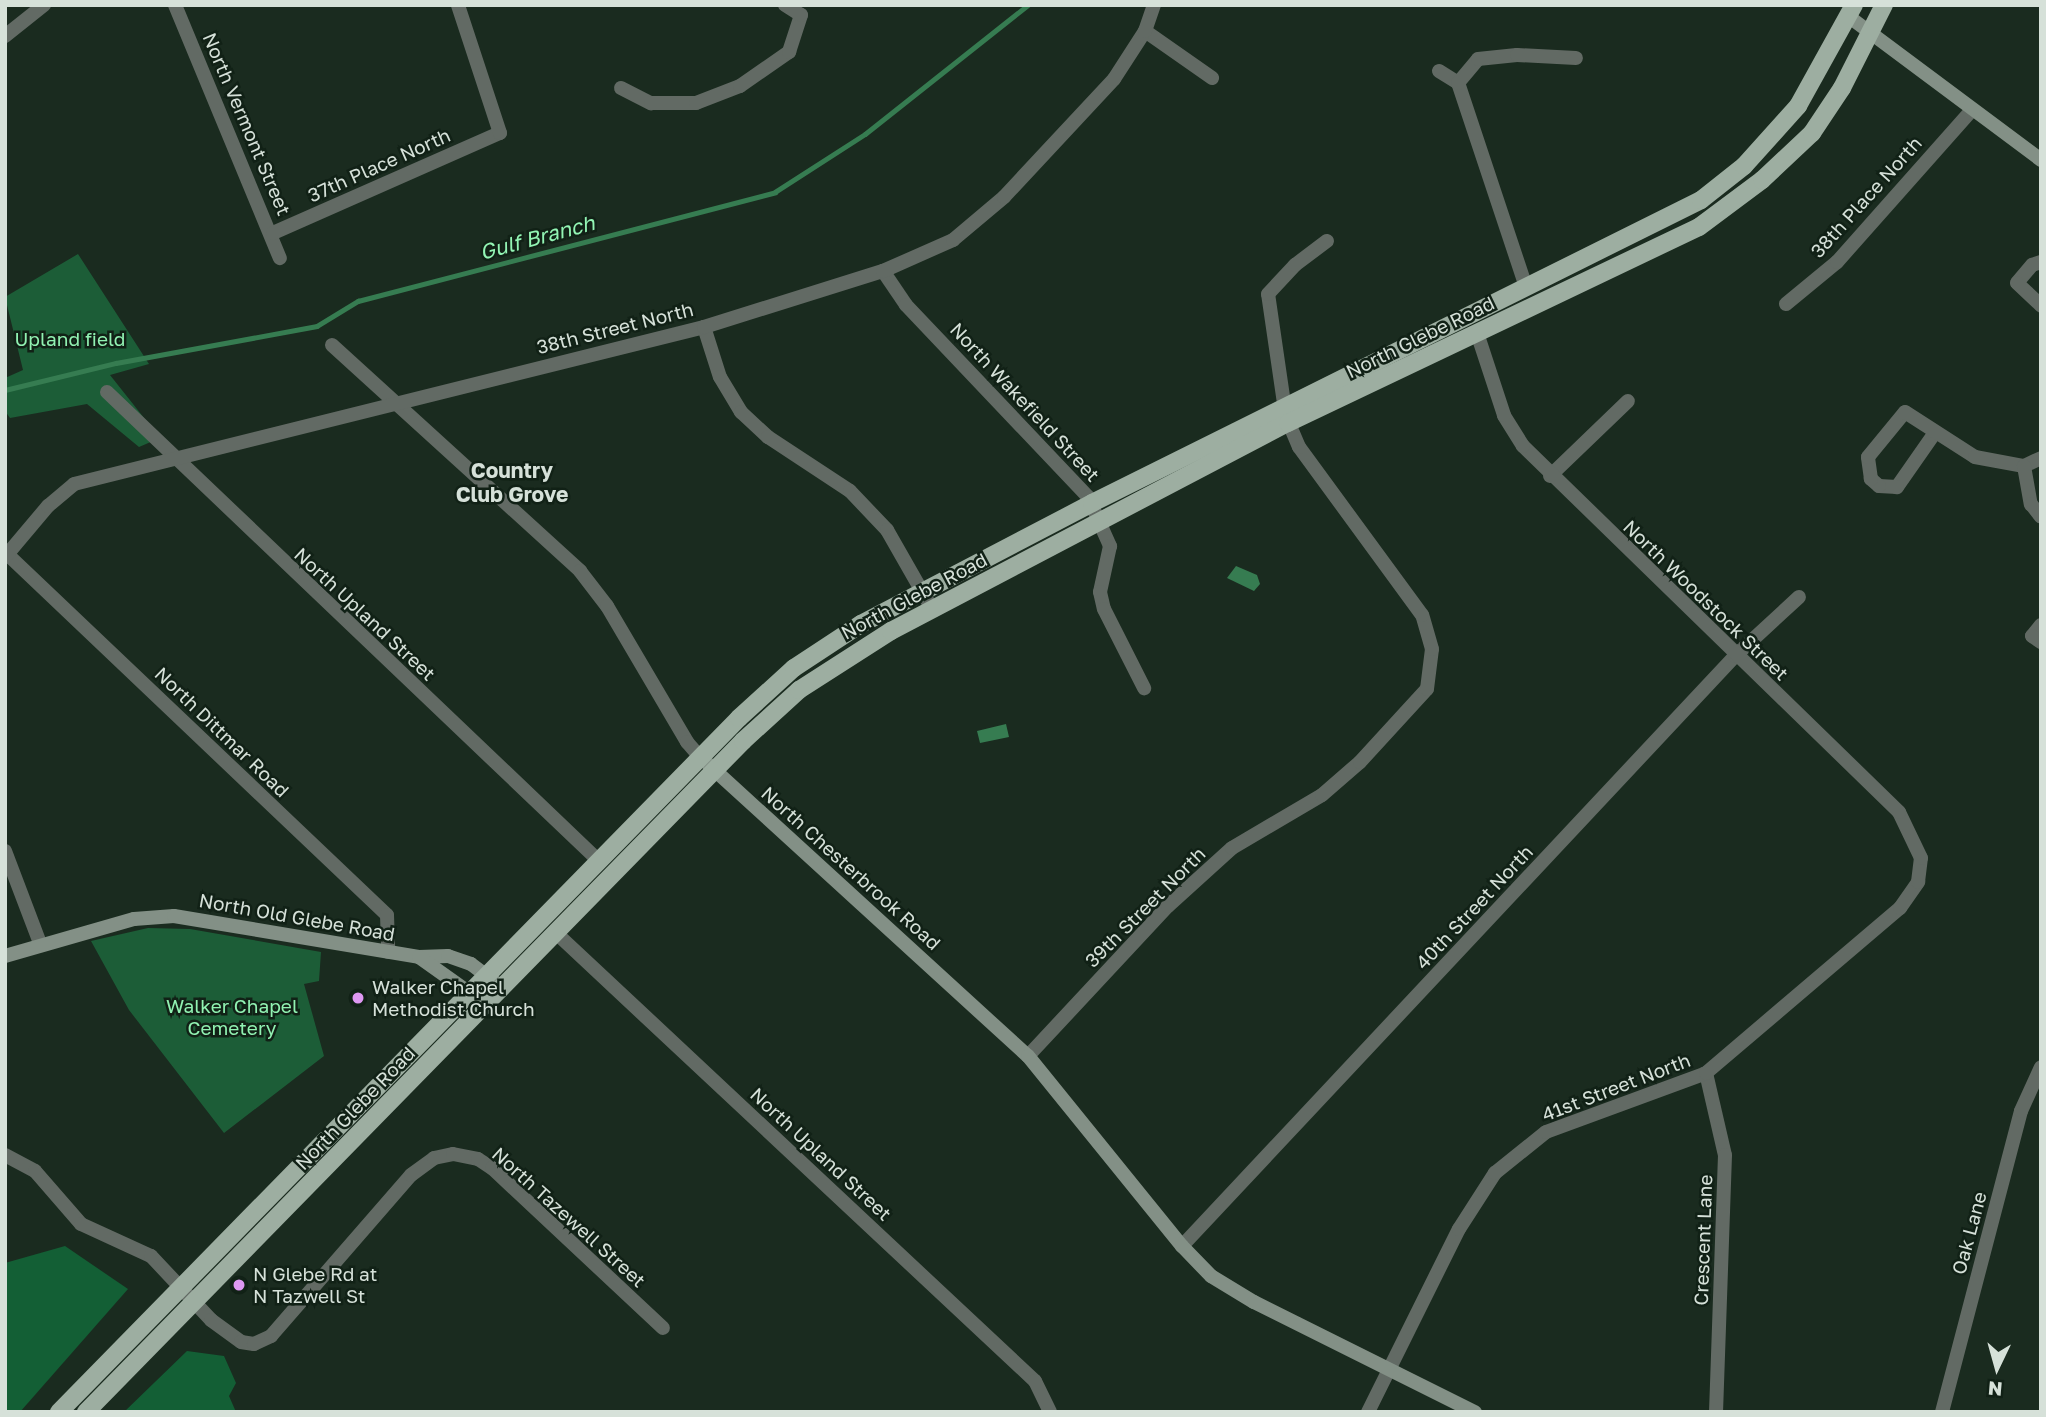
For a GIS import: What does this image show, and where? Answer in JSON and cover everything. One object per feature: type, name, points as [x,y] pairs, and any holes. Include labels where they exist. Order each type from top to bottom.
[{"type":"main road","name":"North Glebe Road","points":[[86,1412],[715,770],[762,723],[821,673],[932,609],[1288,423],[1699,227],[1762,180],[1812,133],[1884,5]]},
{"type":"main road","name":"North Glebe Road","points":[[59,1412],[700,757],[809,656],[923,591],[1284,404],[1655,226],[1723,184],[1764,147],[1798,106],[1851,11]]},
{"type":"street","points":[[5,36],[44,5]]},
{"type":"street","name":"North Vermont Street","points":[[175,5],[273,233],[281,258]]},
{"type":"street","name":"37th Place North","points":[[273,233],[500,133],[458,5]]},
{"type":"street","points":[[621,88],[651,103],[696,103],[740,86],[789,52],[801,15],[785,5]]},
{"type":"street","name":"38th Street North","points":[[6,554],[48,506],[74,484],[396,401],[704,327],[883,271],[953,240],[1004,197],[1114,79],[1144,31],[1154,5]]},
{"type":"street","points":[[1851,11],[1870,33],[1971,111],[2041,160]]},
{"type":"street","points":[[1144,31],[1212,78]]},
{"type":"street","points":[[1458,83],[1478,60],[1517,55],[1576,58]]},
{"type":"street","points":[[1439,71],[1458,83],[1526,287]]},
{"type":"street","name":"38th Place North","points":[[1786,304],[1837,262],[1971,111]]},
{"type":"street","points":[[1288,423],[1268,295],[1295,265],[1327,241]]},
{"type":"street","points":[[2041,262],[2032,265],[2017,283],[2041,305]]},
{"type":"street","name":"North Wakefield Street","points":[[883,271],[906,305],[1075,479],[1092,503],[1110,546],[1100,592],[1104,609],[1144,688]]},
{"type":"street","points":[[704,327],[720,377],[741,412],[768,437],[850,491],[887,530],[932,609]]},
{"type":"street","name":"North Woodstock Street","points":[[1476,333],[1504,415],[1522,446],[1735,656],[1899,812],[1921,858],[1918,882]]},
{"type":"street","name":"North Chesterbrook Road","points":[[332,345],[580,571],[607,606],[687,743],[1028,1056],[1182,1246],[1211,1276],[1254,1302],[1475,1412]]},
{"type":"street","name":"North Upland Street","points":[[107,392],[174,459],[598,861]]},
{"type":"street","points":[[1550,476],[1628,401]]},
{"type":"street","points":[[1934,434],[1897,487],[1880,486],[1871,478],[1868,457],[1905,412],[1934,434],[1975,457],[2024,466],[2041,458]]},
{"type":"street","name":"39th Street North","points":[[1028,1056],[1168,906],[1231,848],[1322,795],[1360,762],[1427,689],[1432,649],[1422,615],[1299,447],[1288,423]]},
{"type":"street","points":[[2024,466],[2031,504],[2041,517]]},
{"type":"street","name":"North Dittmar Road","points":[[6,554],[387,915],[388,951]]},
{"type":"street","name":"40th Street North","points":[[1182,1246],[1735,656],[1799,597]]},
{"type":"street","points":[[2041,625],[2032,636],[2041,642]]},
{"type":"street","points":[[5,851],[40,943]]},
{"type":"street","name":"41st Street North","points":[[1368,1412],[1459,1229],[1495,1172],[1546,1132],[1706,1073],[1900,908],[1918,882]]},
{"type":"street","name":"North Old Glebe Road","points":[[5,956],[40,943],[134,919],[174,916],[419,957],[456,958],[502,987]]},
{"type":"street","name":"North Upland Street","points":[[555,932],[1035,1381],[1050,1412]]},
{"type":"street","name":"North Old Glebe Road","points":[[419,957],[485,1004]]},
{"type":"street","name":"Oak Lane","points":[[1942,1412],[2021,1111],[2041,1067]]},
{"type":"street","name":"Crescent Lane","points":[[1706,1073],[1725,1155],[1716,1412]]},
{"type":"street","name":"North Tazewell Street","points":[[5,1155],[35,1171],[81,1224],[142,1250],[240,1342],[266,1340],[411,1175],[434,1158],[453,1154],[478,1159],[492,1168],[663,1328]]},
{"type":"green space","name":"Upland field","points":[[78,254],[149,364],[110,375],[160,438],[139,447],[87,404],[10,418],[5,411],[5,378],[23,370],[5,297]]},
{"type":"green space","name":"Walker Chapel Cemetery","points":[[148,928],[190,929],[321,952],[319,981],[304,984],[324,1056],[224,1133],[129,1010],[91,941]]},
{"type":"shaded area","points":[[1236,566],[1257,575],[1260,584],[1254,591],[1227,578]]},
{"type":"shaded area","points":[[1006,724],[1009,737],[980,743],[977,731]]},
{"type":"shaded area","points":[[65,1246],[128,1289],[20,1412],[5,1412],[5,1263]]},
{"type":"shaded area","points":[[187,1351],[224,1356],[236,1383],[229,1396],[236,1412],[124,1412]]},
{"type":"waterway","name":"Gulf Branch","points":[[5,390],[116,363],[317,326],[358,301],[775,192],[865,134],[1028,5]]},
{"type":"place","name":"Walker Chapel Methodist Church","points":[[358,998]]},
{"type":"place","name":"N Glebe Rd at N Tazwell St","points":[[239,1285]]},
{"type":"district","name":"Country Club Grove","points":[[512,482]]}]
